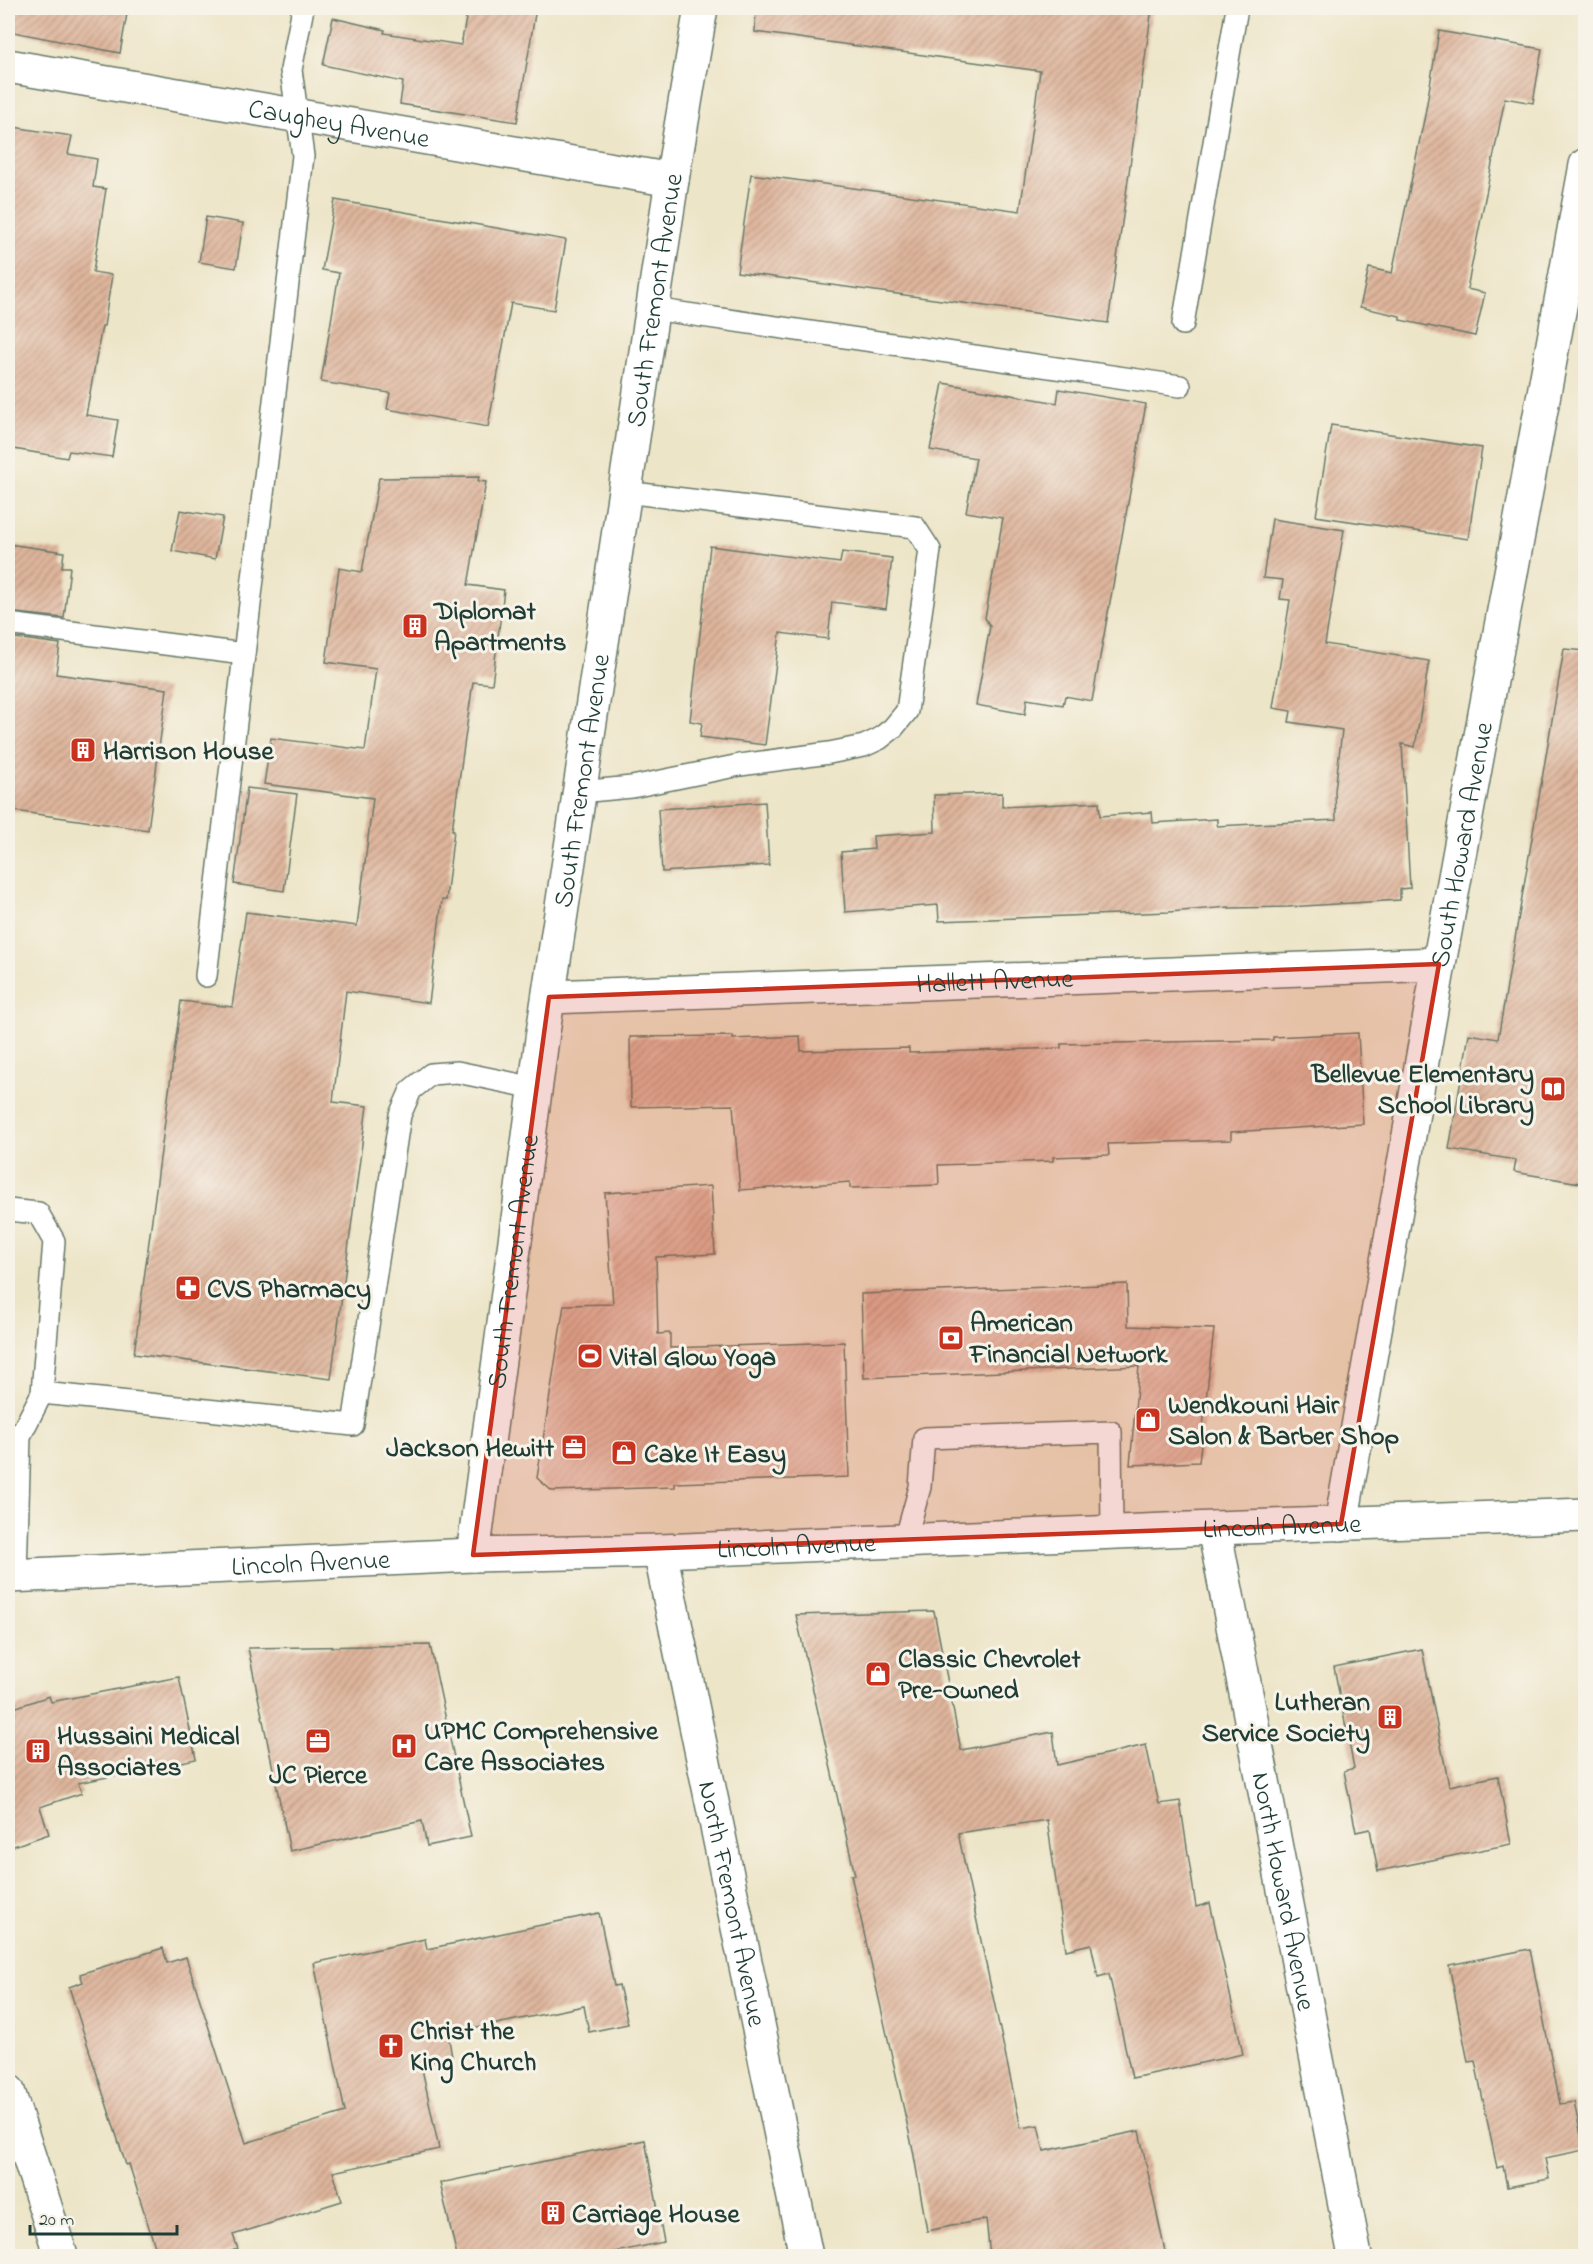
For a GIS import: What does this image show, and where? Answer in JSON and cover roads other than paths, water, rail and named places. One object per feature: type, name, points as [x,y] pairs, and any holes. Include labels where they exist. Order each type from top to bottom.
[{"type":"street","name":"South Fremont Avenue","points":[[473,1556],[535,1088],[700,8]]},
{"type":"street","name":"Caughey Avenue","points":[[8,66],[672,180]]},
{"type":"street","name":"South Howard Avenue","points":[[1341,1524],[1439,964],[1586,165]]},
{"type":"street","name":"Hallett Avenue","points":[[549,998],[1439,964]]},
{"type":"street","name":"Lincoln Avenue","points":[[12,1576],[473,1556],[660,1551],[1586,1515]]},
{"type":"street","name":"North Howard Avenue","points":[[1214,1528],[1354,2256]]},
{"type":"street","name":"North Fremont Avenue","points":[[660,1551],[806,2256]]},
{"type":"street","points":[[8,2091],[61,2256]]},
{"type":"lane","points":[[206,976],[303,156],[291,70],[303,8]]},
{"type":"lane","points":[[1183,324],[1236,8]]},
{"type":"lane","points":[[653,309],[1180,386]]},
{"type":"lane","points":[[579,792],[632,786],[740,765],[864,746],[879,739],[893,728],[907,711],[930,550],[915,527],[625,492]]},
{"type":"lane","points":[[8,624],[244,654]]},
{"type":"lane","points":[[42,1393],[353,1425],[400,1115],[411,1090],[431,1074],[457,1072],[535,1088]]},
{"type":"lane","points":[[8,1209],[38,1213],[54,1241],[42,1393],[14,1435],[12,1576]]},
{"type":"lane","points":[[905,1541],[920,1487],[924,1438],[1111,1432],[1112,1533]]},
{"type":"place","name":"Diplomat Apartments","points":[[415,626]]},
{"type":"place","name":"Harrison House","points":[[83,750]]},
{"type":"place","name":"Bellevue Elementary School Library","points":[[1553,1089]]},
{"type":"place","name":"CVS Pharmacy","points":[[188,1288]]},
{"type":"place","name":"American Financial Network","points":[[951,1338]]},
{"type":"place","name":"Vital Glow Yoga","points":[[590,1356]]},
{"type":"place","name":"Wendkouni Hair Salon & Barber Shop","points":[[1148,1420]]},
{"type":"place","name":"Jackson Hewitt","points":[[574,1447]]},
{"type":"place","name":"Cake It Easy","points":[[624,1453]]},
{"type":"place","name":"Classic Chevrolet Pre-Owned","points":[[878,1674]]},
{"type":"place","name":"Lutheran Service Society","points":[[1390,1717]]},
{"type":"place","name":"JC Pierce","points":[[318,1741]]},
{"type":"place","name":"UPMC Comprehensive Care Associates","points":[[404,1746]]},
{"type":"place","name":"Hussaini Medical Associates","points":[[38,1751]]},
{"type":"place","name":"Christ the King Church","points":[[391,2046]]},
{"type":"place","name":"Carriage House","points":[[553,2213]]}]
